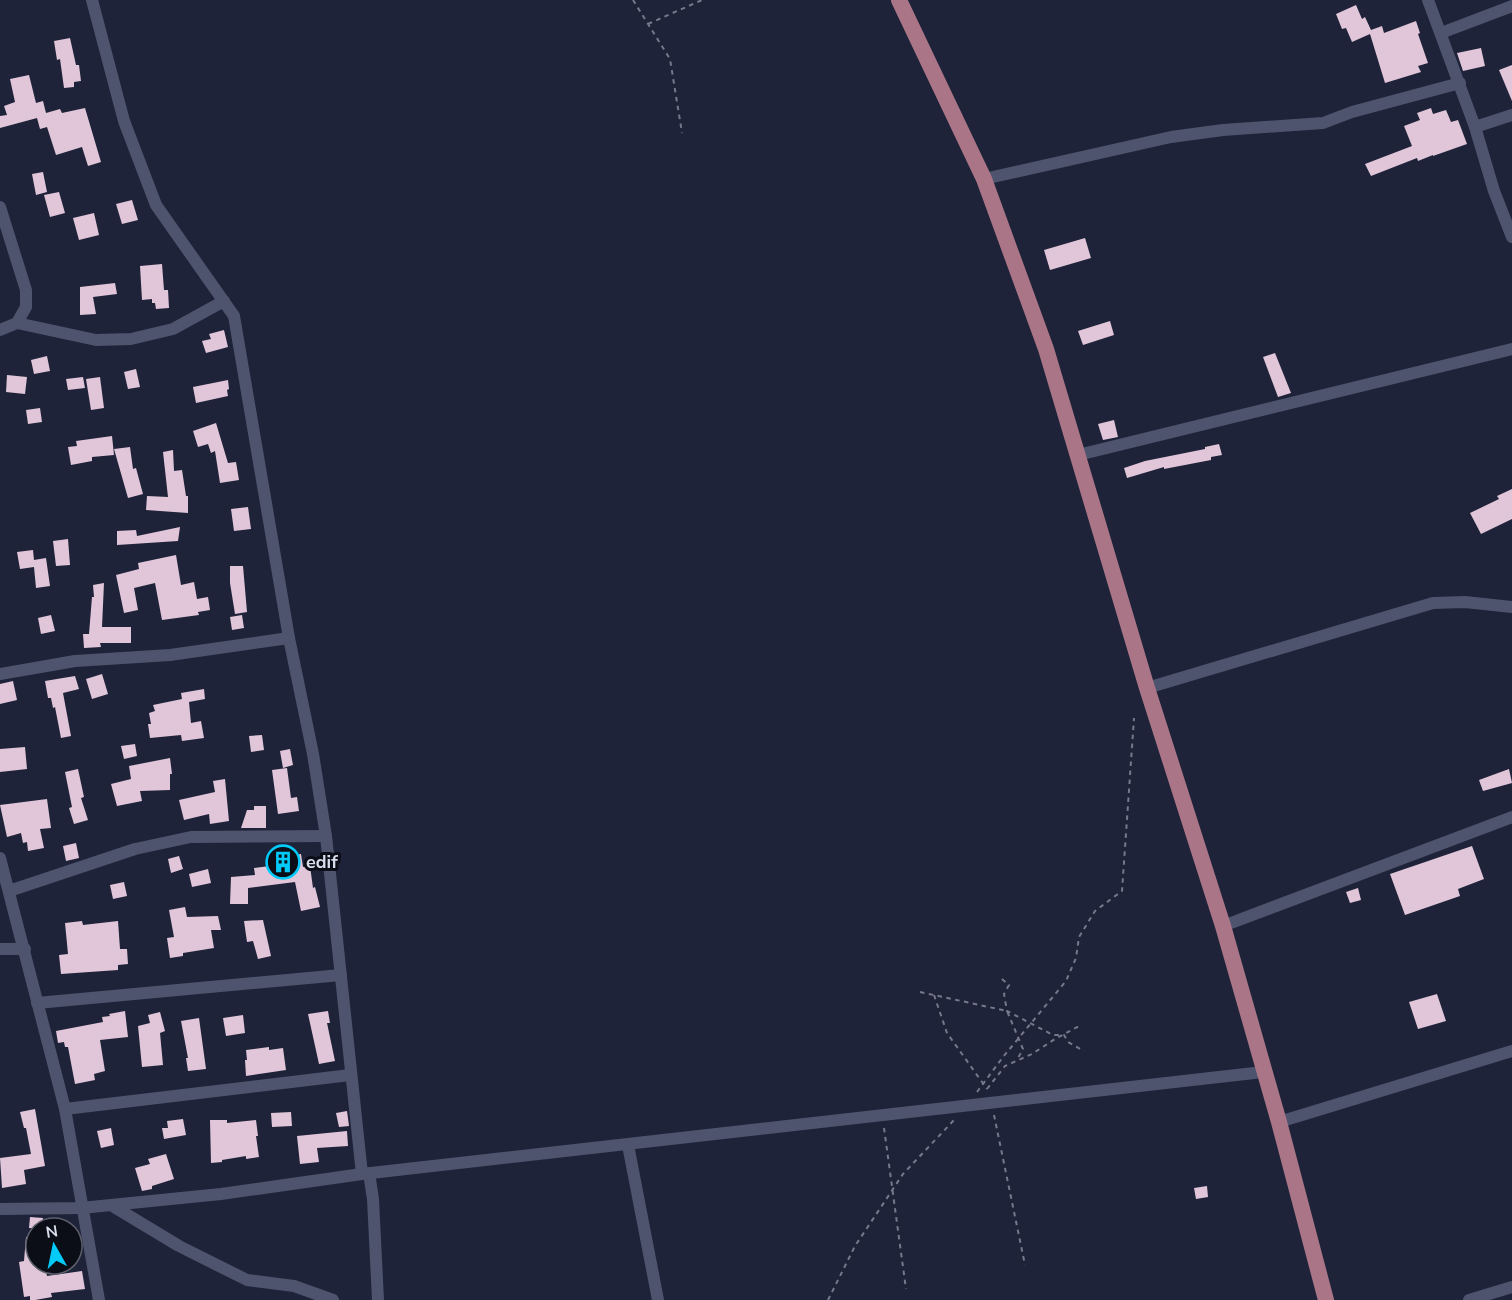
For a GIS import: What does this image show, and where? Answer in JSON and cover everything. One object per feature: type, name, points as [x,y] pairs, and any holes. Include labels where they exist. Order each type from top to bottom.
[{"type":"main road","points":[[899,0],[984,179],[1046,349],[1147,688],[1223,926],[1279,1122],[1326,1300]]},
{"type":"street","points":[[92,0],[124,121],[156,205],[234,316],[289,638],[313,754],[326,836],[350,1075],[365,1173],[374,1199],[378,1300]]},
{"type":"street","points":[[1428,0],[1476,127],[1494,191],[1512,236]]},
{"type":"street","points":[[1441,33],[1512,6]]},
{"type":"street","points":[[984,179],[1171,137],[1223,130],[1323,123],[1352,112],[1460,83]]},
{"type":"street","points":[[1476,127],[1512,115]]},
{"type":"street","points":[[0,207],[26,290],[26,307],[17,323]]},
{"type":"street","points":[[0,330],[17,323],[96,340],[130,339],[173,329],[224,301]]},
{"type":"street","points":[[1078,455],[1512,349]]},
{"type":"street","points":[[1147,688],[1433,603],[1465,602],[1512,607]]},
{"type":"street","points":[[0,674],[75,661],[170,655],[289,638]]},
{"type":"street","points":[[1223,926],[1512,817]]},
{"type":"street","points":[[9,891],[135,849],[191,837],[326,836]]},
{"type":"street","points":[[0,858],[65,1109],[99,1300]]},
{"type":"street","points":[[0,949],[25,950]]},
{"type":"street","points":[[37,1003],[341,975]]},
{"type":"street","points":[[1279,1122],[1512,1050]]},
{"type":"street","points":[[0,1209],[81,1208],[221,1194],[365,1173],[1263,1072]]},
{"type":"street","points":[[65,1109],[350,1075]]},
{"type":"street","points":[[628,1145],[658,1300]]},
{"type":"street","points":[[111,1205],[179,1246],[247,1280],[294,1286],[333,1300]]},
{"type":"street","points":[[1469,1300],[1512,1287]]},
{"type":"path","points":[[633,0],[670,59],[682,133]]},
{"type":"path","points":[[648,24],[702,0]]},
{"type":"path","points":[[828,1300],[855,1246],[903,1174],[967,1106],[1002,1057],[1066,981],[1077,958],[1079,937],[1095,911],[1122,891],[1134,718]]},
{"type":"path","points":[[1002,979],[1009,985],[1004,994],[1007,1011],[1023,1049],[1017,1060]]},
{"type":"path","points":[[920,992],[1007,1011],[1053,1035],[1064,1035]]},
{"type":"path","points":[[934,995],[947,1033],[987,1089],[1005,1066],[1032,1054],[1081,1025]]},
{"type":"path","points":[[1064,1035],[1068,1042],[1084,1052]]},
{"type":"path","points":[[991,1103],[1025,1265]]},
{"type":"path","points":[[882,1116],[906,1289]]},
{"type":"building","points":[[1356,5],[1362,19],[1365,17],[1371,30],[1382,26],[1384,33],[1416,21],[1428,63],[1418,66],[1421,72],[1385,83],[1370,34],[1352,42],[1346,28],[1342,29],[1336,14]]},
{"type":"building","points":[[70,38],[76,65],[79,65],[81,81],[74,82],[74,87],[64,88],[60,59],[57,60],[54,41]]},
{"type":"building","points":[[1481,48],[1485,66],[1463,71],[1457,53]]},
{"type":"building","points":[[1512,65],[1512,101],[1499,70]]},
{"type":"building","points":[[29,75],[36,103],[43,101],[46,113],[60,109],[62,113],[85,108],[101,162],[88,166],[82,147],[56,155],[47,127],[40,129],[37,118],[0,128],[0,116],[7,115],[4,106],[15,102],[10,79]]},
{"type":"building","points":[[1431,108],[1433,114],[1446,110],[1451,122],[1458,120],[1467,144],[1418,161],[1417,158],[1371,176],[1365,164],[1412,146],[1404,126],[1420,120],[1417,113]]},
{"type":"building","points":[[43,172],[47,192],[36,195],[32,174]]},
{"type":"building","points":[[59,192],[65,213],[50,217],[44,195]]},
{"type":"building","points":[[132,200],[138,220],[122,224],[116,204]]},
{"type":"building","points":[[94,213],[99,235],[79,240],[73,218]]},
{"type":"building","points":[[1085,238],[1091,258],[1050,270],[1044,250]]},
{"type":"building","points":[[162,264],[164,290],[168,290],[169,308],[156,309],[152,299],[142,300],[140,266]]},
{"type":"building","points":[[115,283],[117,294],[93,297],[96,314],[80,315],[80,287]]},
{"type":"building","points":[[1110,321],[1114,335],[1083,345],[1078,331]]},
{"type":"building","points":[[224,330],[228,347],[206,353],[202,341],[211,339],[209,334]]},
{"type":"building","points":[[1275,353],[1291,393],[1278,397],[1263,357]]},
{"type":"building","points":[[47,356],[50,371],[34,374],[31,360]]},
{"type":"building","points":[[136,369],[140,387],[128,389],[124,372]]},
{"type":"building","points":[[7,375],[27,377],[25,394],[6,392]]},
{"type":"building","points":[[83,377],[85,388],[68,390],[66,379]]},
{"type":"building","points":[[100,377],[104,408],[91,410],[86,379]]},
{"type":"building","points":[[228,380],[228,396],[196,403],[193,387]]},
{"type":"building","points":[[40,408],[42,422],[28,424],[26,410]]},
{"type":"building","points":[[1114,420],[1118,437],[1103,440],[1098,424]]},
{"type":"building","points":[[216,423],[228,463],[236,462],[239,480],[220,483],[215,451],[211,453],[208,444],[198,447],[193,431]]},
{"type":"building","points":[[112,436],[114,455],[92,457],[92,461],[71,465],[68,447],[77,446],[76,441]]},
{"type":"building","points":[[1219,444],[1222,455],[1211,457],[1211,460],[1164,469],[1164,467],[1127,478],[1124,468]]},
{"type":"building","points":[[130,447],[133,469],[136,468],[143,494],[128,498],[114,449]]},
{"type":"building","points":[[173,450],[174,471],[182,470],[186,496],[188,496],[188,513],[146,510],[147,496],[168,497],[163,452]]},
{"type":"building","points":[[1512,489],[1512,519],[1481,534],[1470,513],[1499,499],[1497,496]]},
{"type":"building","points":[[248,507],[251,529],[234,531],[231,509]]},
{"type":"building","points":[[180,527],[178,541],[117,545],[117,531],[136,530],[137,536]]},
{"type":"building","points":[[68,539],[70,565],[56,566],[53,541]]},
{"type":"building","points":[[33,550],[34,560],[46,558],[50,586],[36,588],[34,567],[20,569],[17,552]]},
{"type":"building","points":[[176,555],[181,585],[194,582],[197,599],[208,597],[210,610],[198,612],[199,615],[162,620],[155,583],[134,588],[138,610],[124,613],[116,575],[139,569],[138,563]]},
{"type":"building","points":[[230,566],[243,566],[247,612],[235,614]]},
{"type":"building","points":[[104,583],[102,627],[131,627],[131,643],[100,643],[101,647],[84,648],[83,634],[89,634],[92,597],[94,597],[93,585]]},
{"type":"building","points":[[51,615],[55,631],[41,634],[38,618]]},
{"type":"building","points":[[242,615],[244,628],[232,630],[230,617]]},
{"type":"building","points":[[102,674],[108,694],[92,699],[86,679]]},
{"type":"building","points":[[75,676],[79,689],[63,693],[71,736],[61,738],[55,707],[53,708],[51,698],[48,698],[45,681]]},
{"type":"building","points":[[13,681],[17,700],[0,704],[0,684]]},
{"type":"building","points":[[204,689],[205,699],[189,702],[191,723],[201,721],[204,738],[182,741],[181,735],[150,738],[149,713],[155,711],[153,705],[182,699],[181,693]]},
{"type":"building","points":[[262,735],[264,750],[251,752],[249,736]]},
{"type":"building","points":[[135,744],[137,756],[124,759],[121,746]]},
{"type":"building","points":[[25,747],[27,769],[0,772],[0,749]]},
{"type":"building","points":[[290,749],[293,765],[283,768],[280,751]]},
{"type":"building","points":[[170,758],[172,774],[170,774],[170,790],[140,791],[142,801],[117,806],[111,784],[131,779],[129,766]]},
{"type":"building","points":[[287,768],[291,798],[297,797],[299,811],[278,814],[272,770]]},
{"type":"building","points":[[78,769],[84,797],[81,798],[88,820],[74,824],[69,808],[72,807],[65,772]]},
{"type":"building","points":[[1509,769],[1512,783],[1483,791],[1479,780]]},
{"type":"building","points":[[225,779],[229,821],[210,824],[209,814],[184,820],[179,800],[215,792],[213,781]]},
{"type":"building","points":[[47,799],[51,828],[40,829],[44,848],[28,851],[27,842],[23,843],[21,833],[7,837],[0,805]]},
{"type":"building","points":[[254,806],[266,806],[266,828],[241,828],[247,810],[254,810]]},
{"type":"building","points":[[76,843],[79,858],[66,861],[63,846]]},
{"type":"building","points":[[1472,846],[1484,879],[1458,889],[1460,896],[1405,915],[1390,874]]},
{"type":"building","points":[[295,849],[296,855],[301,854],[303,867],[310,866],[313,888],[315,887],[320,907],[301,911],[295,882],[248,888],[248,904],[230,904],[231,877],[255,875],[254,868],[278,865],[276,851]]},
{"type":"building","points":[[179,856],[183,869],[171,873],[168,859]]},
{"type":"building","points":[[208,869],[211,883],[192,887],[189,874]]},
{"type":"building","points":[[124,882],[127,896],[113,899],[110,885]]},
{"type":"building","points":[[1358,888],[1361,900],[1350,903],[1346,892]]},
{"type":"building","points":[[185,907],[187,917],[218,916],[221,930],[211,930],[214,948],[183,953],[183,956],[170,958],[167,938],[174,937],[169,910]]},
{"type":"building","points":[[263,920],[271,956],[258,959],[253,941],[247,942],[244,921]]},
{"type":"building","points":[[82,921],[83,925],[118,921],[120,949],[127,949],[128,964],[118,965],[118,970],[61,974],[59,955],[68,954],[65,923]]},
{"type":"building","points":[[1437,994],[1446,1021],[1418,1029],[1409,1002]]},
{"type":"building","points":[[125,1011],[128,1037],[100,1040],[105,1071],[94,1074],[95,1080],[75,1084],[68,1047],[65,1047],[64,1042],[58,1043],[56,1031],[103,1022],[102,1017]]},
{"type":"building","points":[[328,1011],[330,1023],[327,1023],[335,1061],[319,1064],[308,1014]]},
{"type":"building","points":[[160,1012],[165,1031],[160,1033],[163,1065],[142,1067],[138,1026],[150,1023],[148,1015]]},
{"type":"building","points":[[243,1015],[245,1033],[226,1036],[223,1018]]},
{"type":"building","points":[[199,1018],[206,1069],[188,1071],[186,1058],[188,1058],[181,1021]]},
{"type":"building","points":[[269,1047],[269,1050],[283,1048],[286,1070],[246,1076],[246,1050]]},
{"type":"building","points":[[35,1109],[45,1166],[24,1170],[26,1184],[2,1188],[0,1158],[31,1154],[20,1112]]},
{"type":"building","points":[[347,1111],[349,1126],[339,1127],[336,1113]]},
{"type":"building","points":[[291,1112],[292,1126],[272,1127],[271,1113]]},
{"type":"building","points":[[183,1119],[186,1135],[164,1139],[162,1128],[168,1128],[167,1121]]},
{"type":"building","points":[[210,1120],[227,1120],[227,1123],[256,1120],[259,1157],[246,1159],[246,1156],[211,1163]]},
{"type":"building","points":[[111,1128],[114,1145],[101,1148],[97,1131]]},
{"type":"building","points":[[347,1131],[348,1146],[317,1148],[319,1162],[300,1164],[297,1136]]},
{"type":"building","points":[[166,1154],[174,1179],[142,1191],[135,1168],[150,1164],[148,1159]]},
{"type":"building","points":[[1207,1186],[1208,1197],[1196,1199],[1194,1188]]},
{"type":"building","points":[[24,1261],[24,1276],[83,1276],[85,1289],[51,1293],[52,1297],[30,1300],[30,1296],[24,1297],[19,1262]]},
{"type":"place","name":"edif","points":[[283,862]]}]
